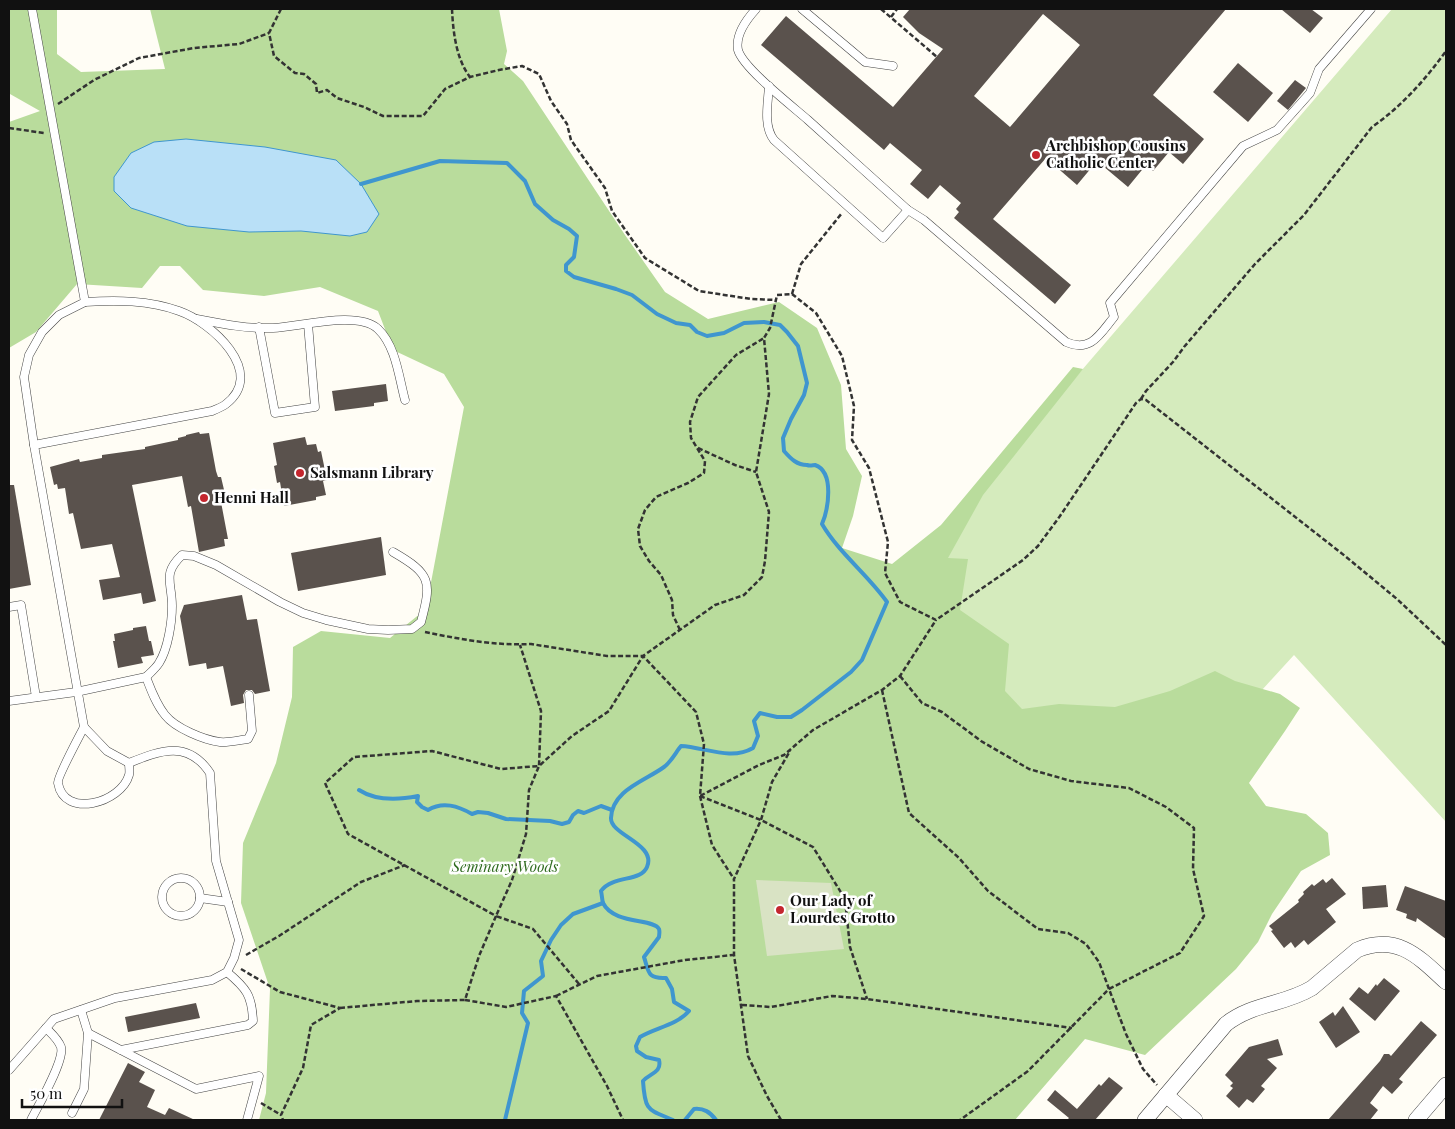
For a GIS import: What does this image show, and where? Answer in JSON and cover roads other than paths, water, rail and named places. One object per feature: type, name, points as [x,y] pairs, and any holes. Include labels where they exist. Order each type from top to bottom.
[{"type":"street","points":[[1145,1120],[1232,1019],[1257,1007],[1305,992],[1351,954],[1366,946],[1392,945],[1407,949],[1446,982]]},
{"type":"street","points":[[1416,1120],[1446,1085]]},
{"type":"street","points":[[1166,1095],[1195,1120]]},
{"type":"lane","points":[[32,9],[84,302]]},
{"type":"lane","points":[[756,9],[743,26],[738,39],[738,50],[744,61],[769,86],[908,210],[924,220],[1066,342],[1075,346],[1086,346],[1094,341],[1114,317],[1110,302],[1243,146],[1278,130],[1310,92],[1319,69],[1371,9]]},
{"type":"lane","points":[[802,9],[865,62],[893,66]]},
{"type":"lane","points":[[769,86],[767,125],[774,140],[883,238],[908,210]]},
{"type":"lane","points":[[34,445],[212,411],[226,405],[236,392],[240,379],[238,364],[230,349],[218,336],[196,319],[179,311],[144,303],[111,300],[84,302],[58,315],[42,332],[29,355],[24,377],[34,445],[76,692],[84,727],[108,751],[129,764]]},
{"type":"lane","points":[[196,319],[233,326],[273,328],[351,320],[365,322],[377,328],[386,339],[393,355],[405,400]]},
{"type":"lane","points":[[259,327],[275,413],[315,407],[308,324]]},
{"type":"lane","points":[[9,701],[76,692],[146,677],[159,664],[166,648],[172,606],[169,574],[173,564],[182,555],[194,556],[216,565],[303,613],[368,629],[412,630],[421,622],[428,585],[424,575],[414,565],[394,552]]},
{"type":"lane","points":[[9,607],[21,605],[36,697]]},
{"type":"lane","points":[[146,677],[165,716],[197,736],[221,742],[248,740],[252,731],[249,695]]},
{"type":"lane","points":[[84,727],[60,772],[57,783],[69,800],[80,805],[110,798],[122,787],[129,775],[129,764]]},
{"type":"lane","points":[[9,1070],[54,1020],[115,998],[212,980],[226,972],[234,958],[239,940],[216,861],[210,772],[202,761],[190,753],[178,751],[152,754],[129,764]]},
{"type":"lane","points":[[184,878],[196,885],[200,898],[196,910],[191,914],[179,917],[168,912],[161,896],[166,884],[171,880],[184,878]]},
{"type":"lane","points":[[200,898],[228,902]]},
{"type":"lane","points":[[121,1050],[248,1025],[253,1021],[250,995],[226,972]]},
{"type":"lane","points":[[72,1113],[84,1089],[88,1034],[81,1010]]},
{"type":"lane","points":[[31,1120],[61,1060],[62,1049],[56,1038],[46,1028]]},
{"type":"lane","points":[[88,1034],[196,1088],[259,1076],[246,1120]]},
{"type":"water","points":[[186,139],[265,147],[336,160],[361,184],[379,214],[367,232],[350,236],[301,231],[249,232],[187,226],[131,208],[114,191],[114,177],[131,153],[154,142]]},
{"type":"waterway","points":[[361,184],[440,161],[507,163],[525,181],[535,204],[553,220],[577,236],[574,257],[566,265],[566,271],[574,277],[632,295],[657,314],[676,323],[690,325],[697,332],[707,336],[724,333],[744,323],[764,322],[780,325],[798,346],[807,383],[804,395],[783,438],[784,451],[797,463],[815,465],[821,469],[828,483],[828,501],[822,524],[837,545],[887,602],[862,660],[851,672],[791,717],[777,717],[760,713],[754,721],[758,736],[753,748],[745,752],[727,753],[681,746],[667,765],[623,793],[613,808],[611,818],[613,824],[640,846],[648,859],[644,872],[606,886],[601,891],[603,903],[608,910],[616,915],[650,923],[659,929],[659,937],[644,957],[648,970],[652,976],[666,978],[672,989],[674,1002],[689,1011],[678,1020],[640,1037],[636,1046],[637,1051],[646,1057],[659,1060],[659,1068],[643,1081],[647,1104],[653,1111],[673,1120]]},
{"type":"waterway","points":[[359,790],[366,794],[387,799],[418,796],[417,802],[428,810],[445,805],[472,814],[478,812],[488,813],[506,819],[550,821],[562,824],[569,822],[578,811],[584,813],[601,806],[612,810]]},
{"type":"waterway","points":[[505,1120],[528,1023],[522,1013],[524,991],[543,976],[541,961],[561,925],[573,914],[603,903]]},
{"type":"waterway","points":[[685,1120],[694,1109],[706,1111],[716,1120]]},
{"type":"place","name":"Archbishop Cousins Catholic Center","points":[[1036,155]]},
{"type":"place","name":"Salsmann Library","points":[[300,473]]},
{"type":"place","name":"Henni Hall","points":[[204,498]]},
{"type":"place","name":"Our Lady of Lourdes Grotto","points":[[780,910]]},
{"type":"park label","name":"Seminary Woods","points":[[505,867]]}]
